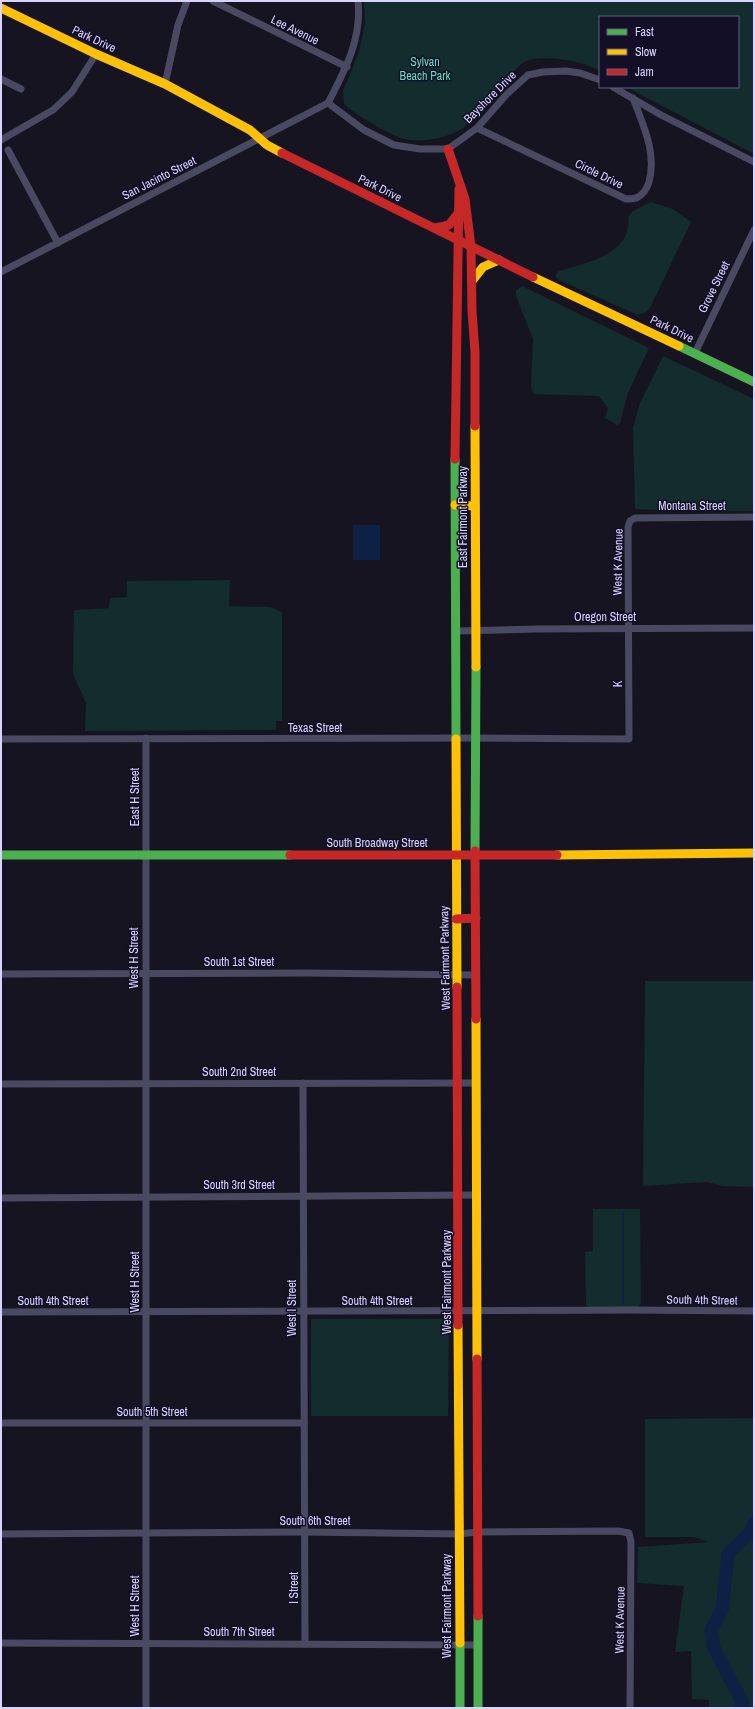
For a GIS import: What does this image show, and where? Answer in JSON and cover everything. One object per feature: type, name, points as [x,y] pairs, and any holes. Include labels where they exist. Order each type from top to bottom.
[{"type":"main road","name":"Park Drive","points":[[1,8],[96,54],[165,84],[250,130],[275,150],[472,247],[754,382]]},
{"type":"main road","name":"East Fairmont Parkway","points":[[448,149],[465,198],[472,247],[475,352],[475,855]]},
{"type":"main road","name":"East Fairmont Parkway","points":[[456,855],[455,505],[458,181]]},
{"type":"main road","points":[[436,228],[449,225],[458,212]]},
{"type":"main road","points":[[472,282],[480,268],[490,262],[499,260]]},
{"type":"main road","points":[[455,505],[475,506]]},
{"type":"main road","name":"South Broadway Street","points":[[1,855],[146,856],[754,853]]},
{"type":"main road","name":"West Fairmont Parkway","points":[[456,855],[460,1708]]},
{"type":"main road","points":[[475,855],[478,1708]]},
{"type":"main road","points":[[456,919],[476,918]]},
{"type":"main road","points":[[459,1423],[477,1422]]},
{"type":"street","points":[[165,84],[178,25],[187,1]]},
{"type":"street","name":"Lee Avenue","points":[[213,1],[347,67]]},
{"type":"street","points":[[358,1],[360,16],[356,38],[347,67],[328,103],[364,130],[394,144],[420,149],[448,149]]},
{"type":"street","points":[[1,140],[53,110],[72,92],[96,54]]},
{"type":"street","name":"Bayshore Drive","points":[[448,149],[476,128],[510,90],[528,76],[543,72],[566,71],[580,72],[599,80]]},
{"type":"street","points":[[1,79],[21,89]]},
{"type":"street","points":[[615,88],[681,125],[754,162]]},
{"type":"street","name":"Circle Drive","points":[[476,128],[626,199],[638,198],[647,189],[652,173],[652,157],[649,141],[633,98]]},
{"type":"street","name":"San Jacinto Street","points":[[1,272],[328,103]]},
{"type":"street","points":[[8,150],[58,243]]},
{"type":"street","name":"Grove Street","points":[[695,353],[754,230]]},
{"type":"street","name":"Montana Street","points":[[630,520],[635,518],[754,517]]},
{"type":"street","name":"West K Avenue","points":[[628,628],[628,526],[630,520]]},
{"type":"street","name":"Oregon Street","points":[[456,631],[628,628],[754,628]]},
{"type":"street","name":"K","points":[[628,628],[629,739]]},
{"type":"street","name":"East H Street","points":[[146,738],[146,856]]},
{"type":"street","name":"Texas Street","points":[[1,739],[629,739]]},
{"type":"street","name":"West H Street","points":[[146,856],[146,1708]]},
{"type":"street","name":"South 1st Street","points":[[1,974],[145,973],[476,975]]},
{"type":"street","name":"West I Street","points":[[303,1083],[305,1532]]},
{"type":"street","name":"South 2nd Street","points":[[1,1084],[476,1083]]},
{"type":"street","name":"South 3rd Street","points":[[1,1198],[476,1195]]},
{"type":"street","name":"South 4th Street","points":[[1,1312],[754,1311]]},
{"type":"street","name":"South 5th Street","points":[[1,1424],[304,1423]]},
{"type":"street","name":"South 6th Street","points":[[1,1534],[305,1532],[459,1534],[478,1532],[618,1531],[629,1533]]},
{"type":"street","name":"I Street","points":[[305,1532],[305,1644]]},
{"type":"street","name":"West K Avenue","points":[[629,1533],[632,1542],[630,1708]]},
{"type":"street","name":"South 7th Street","points":[[1,1643],[478,1645]]},
{"type":"green space","name":"Sylvan Beach Park","points":[[364,1],[754,1],[754,154],[628,88],[739,88],[739,16],[599,16],[599,70],[585,64],[553,58],[526,61],[504,81],[463,128],[450,135],[424,140],[408,140],[387,132],[344,104],[343,91],[359,52],[365,23]]},
{"type":"green space","points":[[651,202],[673,209],[691,222],[650,308],[644,313],[638,315],[559,280],[555,276],[559,271],[606,255],[623,240],[628,230],[628,217],[633,211]]},
{"type":"green space","points":[[522,286],[649,348],[628,393],[620,423],[617,425],[605,418],[608,408],[599,396],[533,394],[531,386],[533,339],[516,296],[516,290]]},
{"type":"green space","points":[[663,356],[754,399],[754,511],[676,511],[635,509],[633,428],[640,403]]},
{"type":"green space","points":[[230,580],[229,606],[270,607],[282,612],[282,721],[276,721],[276,730],[85,731],[86,703],[73,674],[74,610],[109,608],[110,598],[127,597],[127,581]]},
{"type":"green space","points":[[645,981],[754,981],[754,1187],[723,1186],[707,1182],[643,1186]]},
{"type":"green space","points":[[593,1209],[640,1209],[641,1303],[638,1307],[589,1307],[586,1305],[585,1252],[593,1251]]},
{"type":"green space","points":[[311,1319],[449,1319],[448,1416],[311,1416]]},
{"type":"green space","points":[[754,1418],[754,1708],[709,1708],[709,1700],[692,1699],[691,1651],[675,1652],[684,1586],[637,1583],[638,1547],[708,1542],[694,1537],[645,1537],[645,1419]]},
{"type":"water","points":[[353,525],[380,525],[380,560],[353,560]]},
{"type":"waterway","points":[[623,1212],[623,1304]]},
{"type":"waterway","points":[[742,1708],[742,1701],[714,1648],[711,1630],[722,1610],[728,1554],[751,1531],[754,1523]]},
{"type":"traffic: fast","points":[[679,346],[754,382]]},
{"type":"traffic: fast","points":[[455,459],[456,739]]},
{"type":"traffic: fast","points":[[475,851],[476,667]]},
{"type":"traffic: fast","points":[[1,855],[290,855]]},
{"type":"traffic: fast","points":[[478,1616],[478,1708]]},
{"type":"traffic: fast","points":[[460,1643],[460,1708]]},
{"type":"traffic: slow","points":[[1,8],[96,54],[165,84],[250,130],[267,145],[282,153]]},
{"type":"traffic: slow","points":[[472,281],[483,267],[499,260]]},
{"type":"traffic: slow","points":[[533,277],[679,346]]},
{"type":"traffic: slow","points":[[475,426],[476,667]]},
{"type":"traffic: slow","points":[[455,505],[475,506]]},
{"type":"traffic: slow","points":[[456,739],[457,987]]},
{"type":"traffic: slow","points":[[557,855],[754,853]]},
{"type":"traffic: slow","points":[[476,1019],[477,1359]]},
{"type":"traffic: slow","points":[[458,1325],[460,1643]]},
{"type":"traffic: jam","points":[[448,149],[465,199],[471,247],[472,311],[475,352],[475,426]]},
{"type":"traffic: jam","points":[[282,153],[533,277]]},
{"type":"traffic: jam","points":[[455,459],[459,189]]},
{"type":"traffic: jam","points":[[436,228],[449,225],[459,212]]},
{"type":"traffic: jam","points":[[475,851],[476,1019]]},
{"type":"traffic: jam","points":[[290,855],[557,855]]},
{"type":"traffic: jam","points":[[456,919],[476,918]]},
{"type":"traffic: jam","points":[[457,987],[458,1325]]},
{"type":"traffic: jam","points":[[477,1359],[478,1616]]}]
